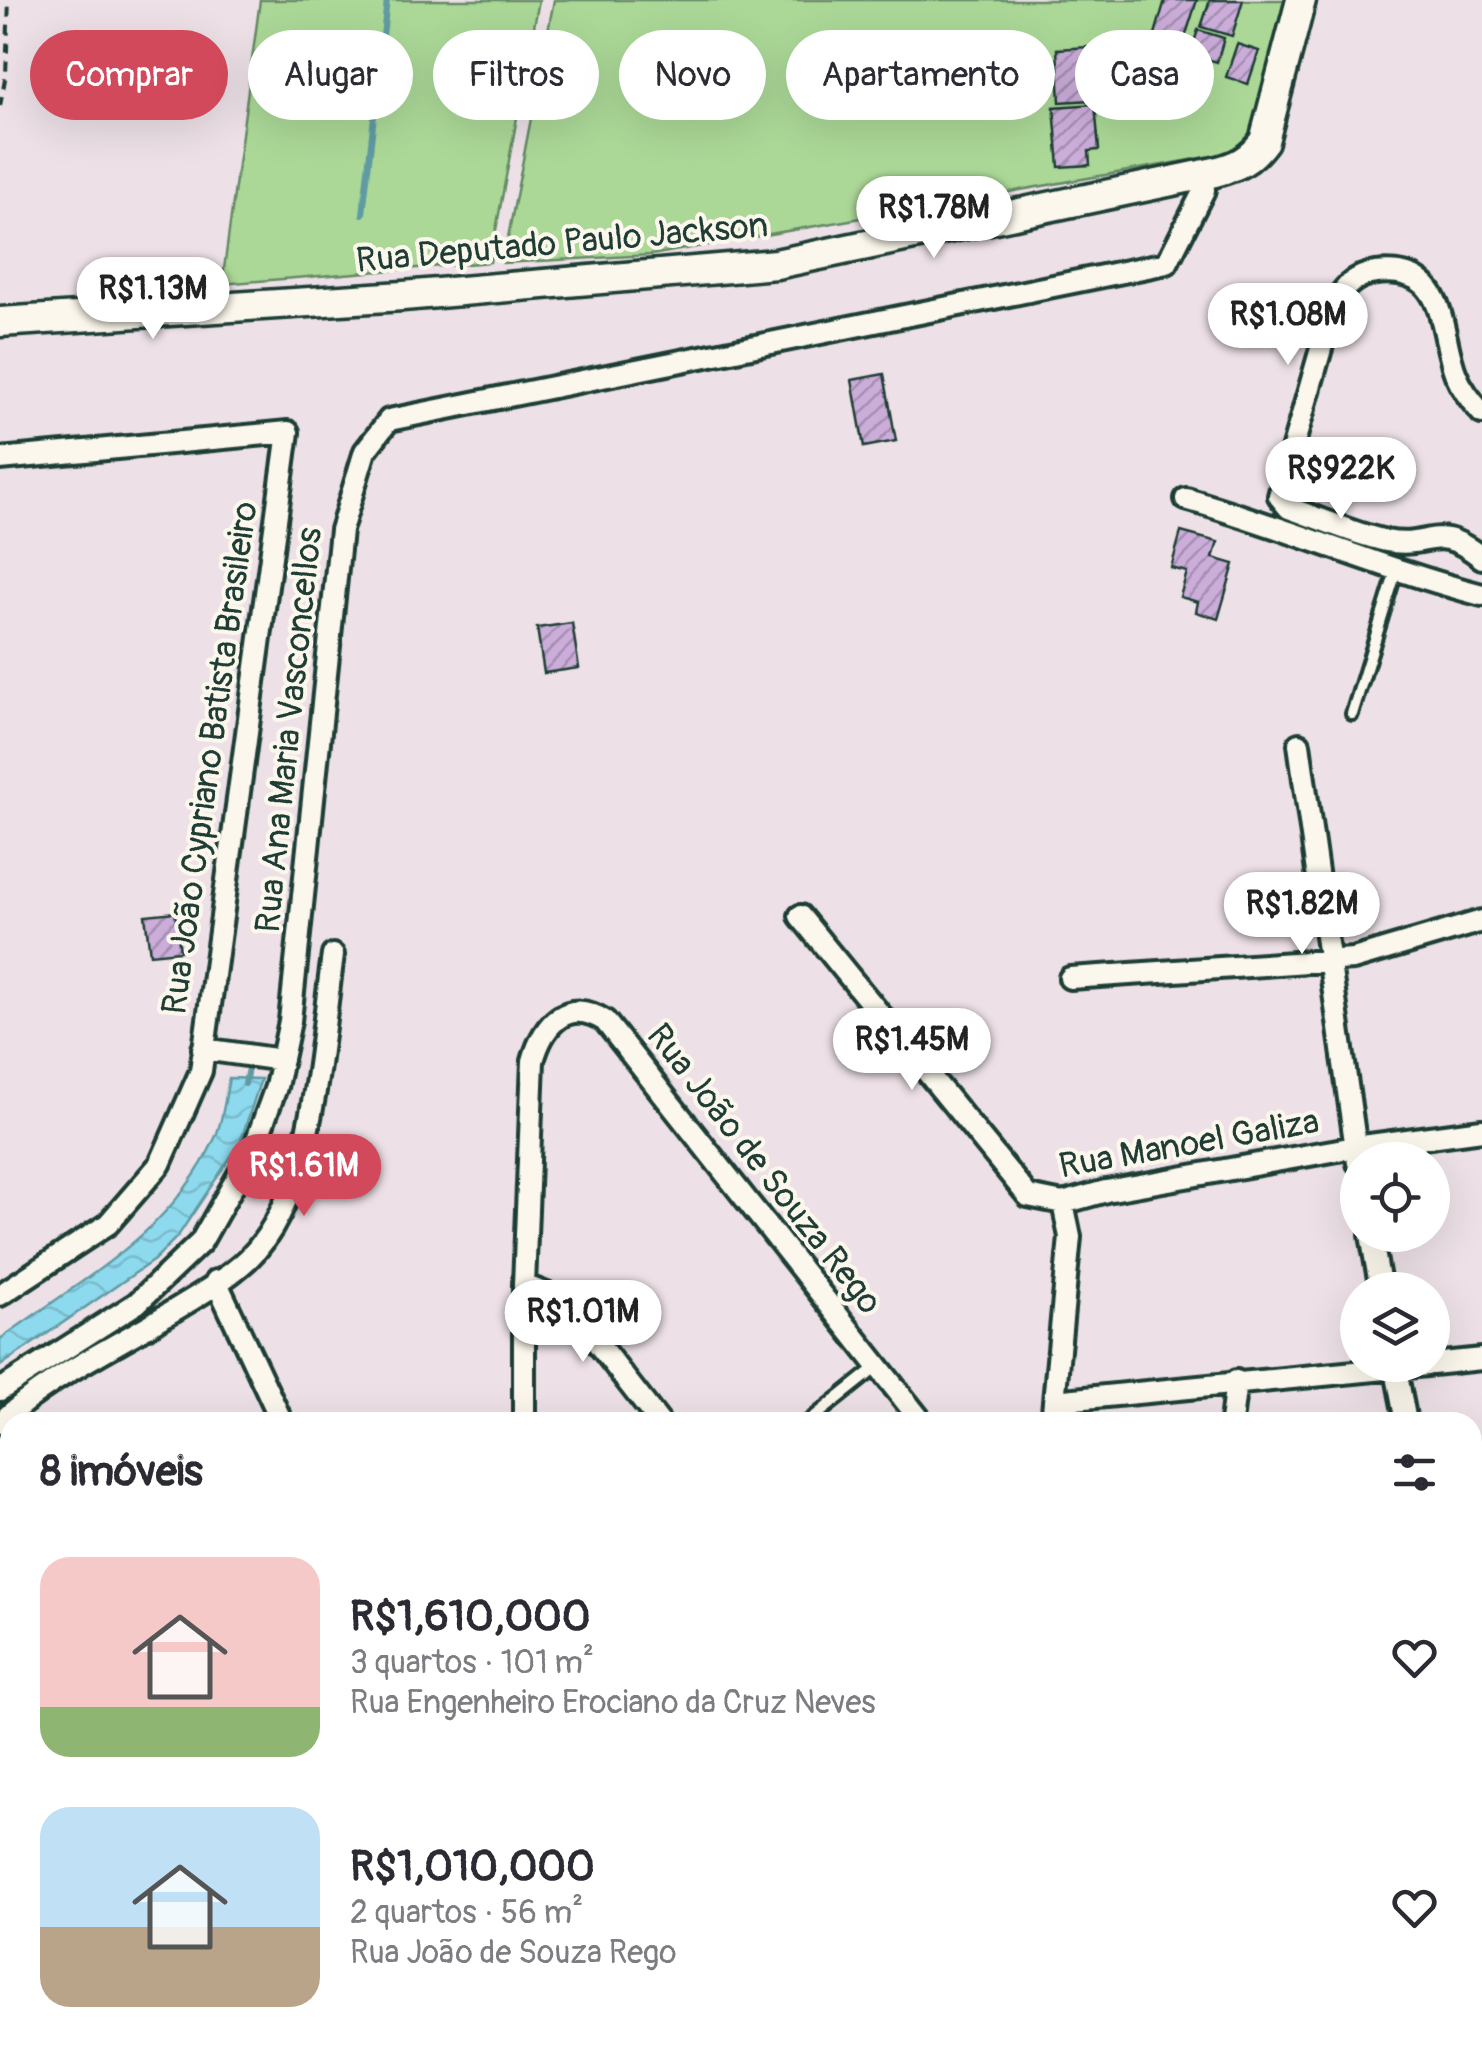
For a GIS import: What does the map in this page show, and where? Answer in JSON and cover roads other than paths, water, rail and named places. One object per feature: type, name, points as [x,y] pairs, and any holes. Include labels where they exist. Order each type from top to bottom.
[{"type":"main road","name":"Rua Deputado Paulo Jackson","points":[[0,322],[403,296],[776,264],[1203,182],[1254,155],[1264,140],[1301,0]]},
{"type":"street","name":"Rua Ana Maria Vasconcellos","points":[[3,1388],[137,1302],[201,1242],[254,1148],[276,1087],[290,1021],[340,530],[365,452],[389,420],[1167,263],[1203,182]]},
{"type":"street","points":[[1482,413],[1468,398],[1456,374],[1444,318],[1423,285],[1409,276],[1392,273],[1355,279],[1340,292],[1332,310],[1279,489],[1282,503],[1321,519],[1402,543],[1445,536],[1482,558]]},
{"type":"street","name":"Rua João Cypriano Batista Brasileiro","points":[[0,459],[288,432],[207,1050],[201,1071],[160,1164],[108,1224],[0,1295]]},
{"type":"street","points":[[1186,499],[1482,594]]},
{"type":"street","points":[[1300,744],[1354,1142]]},
{"type":"street","name":"Rua Manoel Galiza","points":[[800,916],[1028,1196],[1064,1204],[1106,1191],[1340,1157]]},
{"type":"street","points":[[1070,978],[1328,962],[1364,956],[1482,921]]},
{"type":"street","points":[[12,1412],[216,1282],[247,1260],[271,1231],[300,1163],[333,956]]},
{"type":"street","name":"Rua João de Souza Rego","points":[[524,1285],[533,1061],[538,1042],[549,1026],[577,1010],[592,1013],[605,1021],[914,1412]]},
{"type":"street","points":[[207,1050],[279,1060]]},
{"type":"street","name":"Rua Manoel Galiza","points":[[1422,1142],[1482,1130]]},
{"type":"street","points":[[1064,1204],[1070,1237],[1053,1412],[1236,1381],[1340,1372]]},
{"type":"street","points":[[216,1282],[277,1412]]},
{"type":"street","points":[[524,1412],[524,1285],[572,1309],[651,1412]]},
{"type":"street","points":[[137,1302],[152,1324]]},
{"type":"street","points":[[1450,1363],[1482,1359]]},
{"type":"street","points":[[1233,1412],[1236,1381]]},
{"type":"street","points":[[1398,1382],[1404,1412]]},
{"type":"street","points":[[3,1388],[20,1404]]},
{"type":"lane","points":[[1352,714],[1397,568]]},
{"type":"lane","points":[[820,1412],[878,1366]]},
{"type":"water","points":[[229,1078],[261,1079],[240,1143],[178,1236],[154,1260],[0,1366],[0,1339],[122,1252],[175,1201],[215,1138]]},
{"type":"waterway","points":[[363,214],[387,0]]},
{"type":"waterway","points":[[245,1084],[250,1057]]}]
